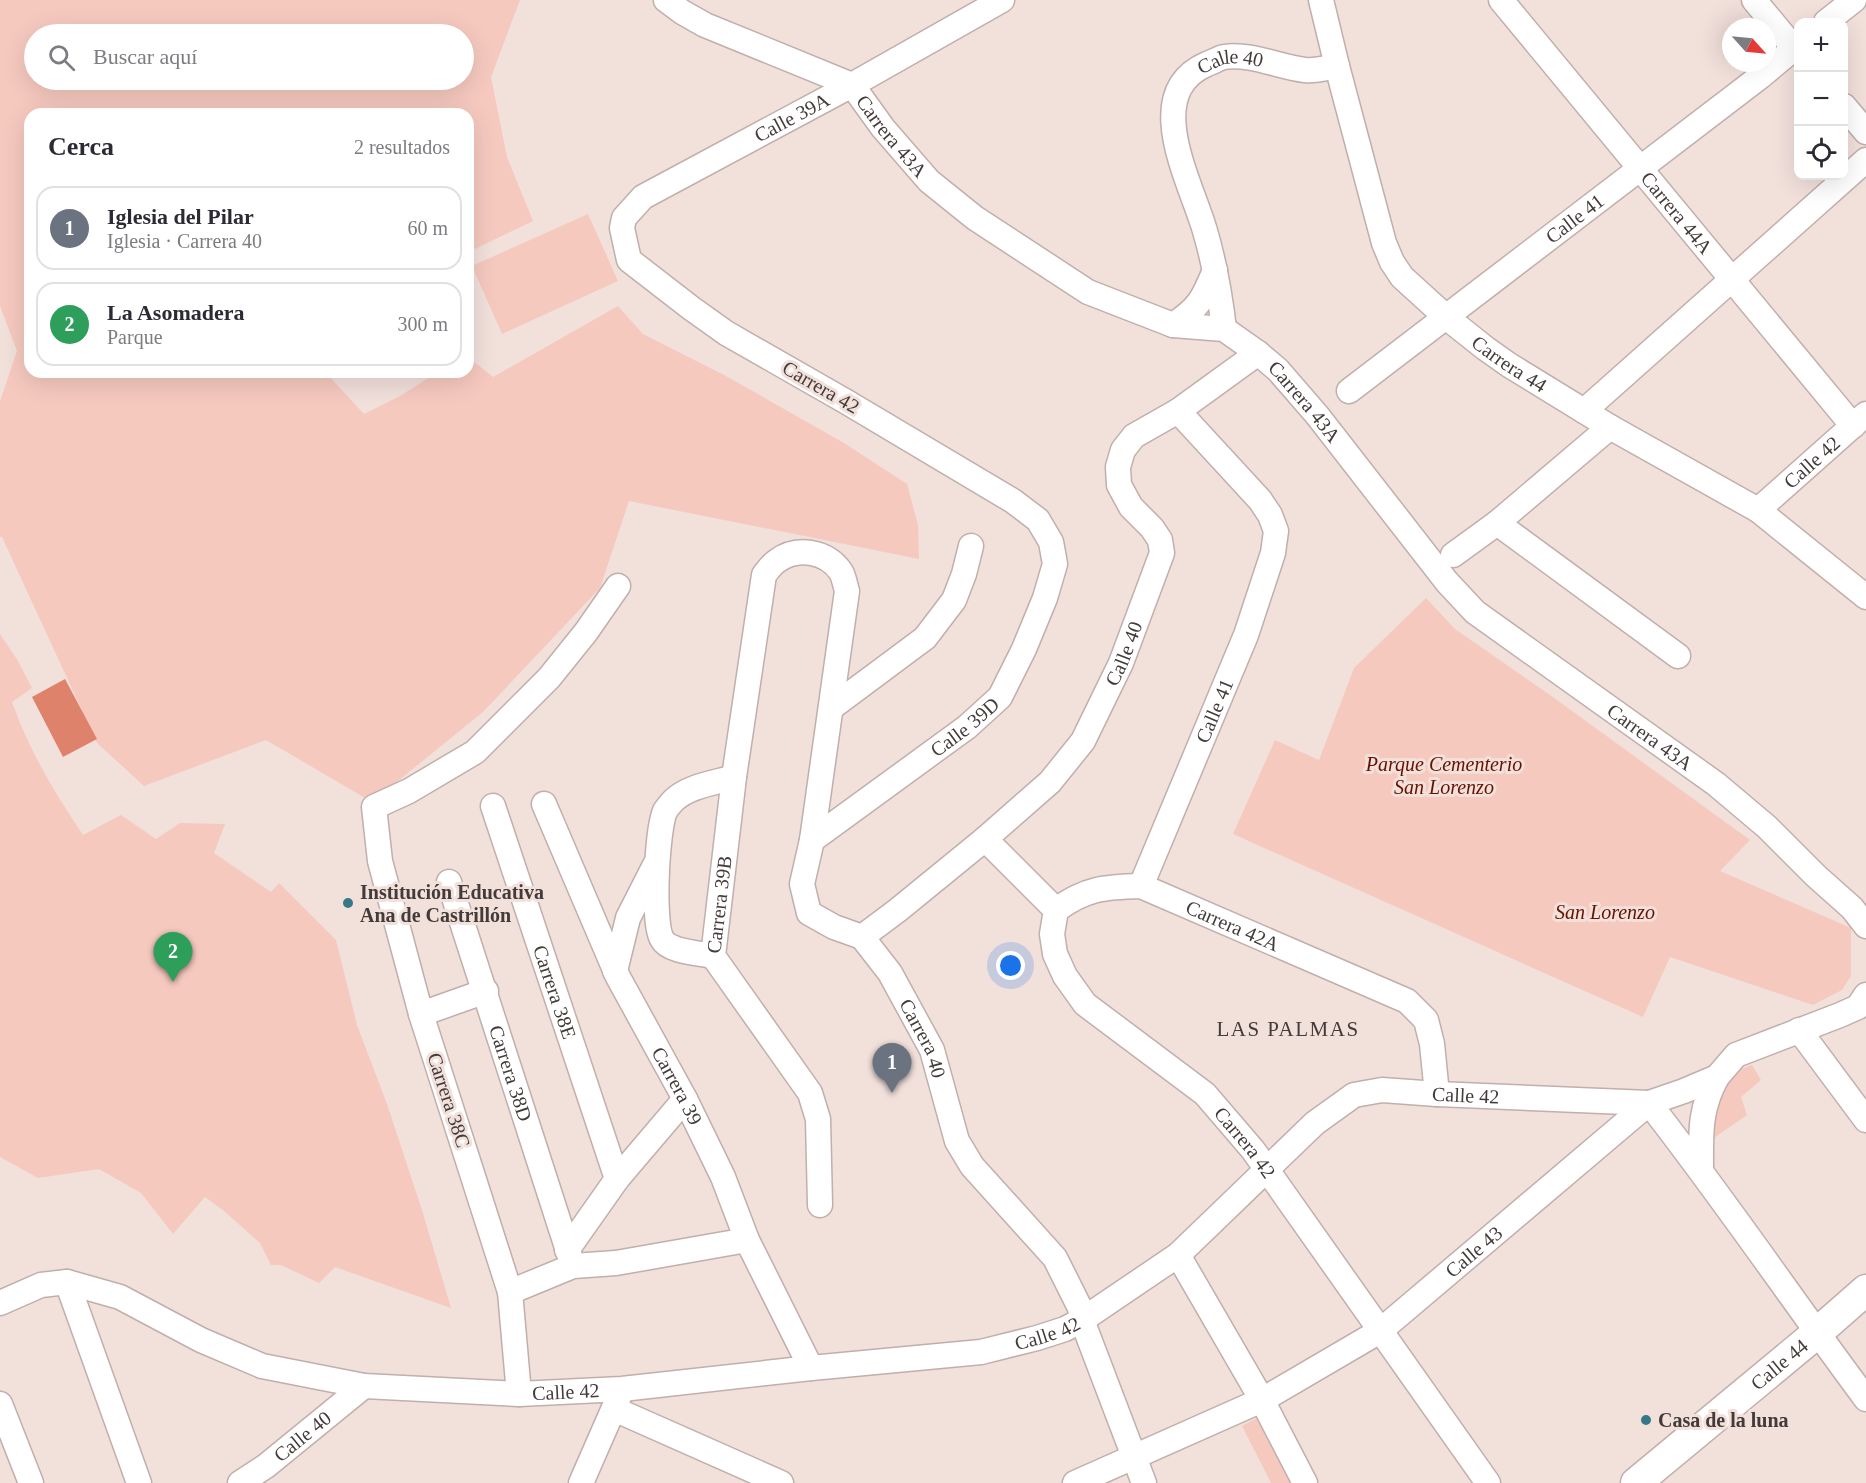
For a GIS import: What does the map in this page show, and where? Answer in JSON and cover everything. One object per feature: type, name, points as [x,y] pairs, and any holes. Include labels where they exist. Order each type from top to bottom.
[{"type":"main road","name":"Calle 44","points":[[1636,1483],[1866,1290]]},
{"type":"street","name":"Carrera 43A","points":[[666,0],[705,25],[852,85],[883,128],[929,181],[975,218],[1088,292],[1173,325],[1224,329],[1258,353],[1278,370],[1317,415],[1447,582],[1475,612],[1716,784],[1767,827],[1852,908],[1866,926]]},
{"type":"street","name":"Calle 39A","points":[[643,197],[852,85],[1002,0]]},
{"type":"street","name":"Carrera 44","points":[[1321,0],[1336,66],[1381,233],[1388,252],[1402,277],[1446,317],[1509,365],[1610,427],[1758,510],[1866,597]]},
{"type":"street","name":"Carrera 44A","points":[[1502,0],[1732,279],[1859,420]]},
{"type":"street","points":[[1754,0],[1794,46]]},
{"type":"street","points":[[1831,18],[1854,0]]},
{"type":"street","name":"Calle 41","points":[[1349,391],[1794,51]]},
{"type":"street","name":"Calle 40","points":[[1224,329],[1215,270],[1200,215],[1174,140],[1172,111],[1179,88],[1195,70],[1224,57],[1251,58],[1307,70],[1336,66]]},
{"type":"street","points":[[1848,111],[1866,132]]},
{"type":"street","points":[[1584,411],[1866,160]]},
{"type":"street","name":"Carrera 42","points":[[643,197],[624,218],[622,228],[629,260],[726,333],[1013,501],[1038,520],[1051,542],[1055,564]]},
{"type":"street","points":[[1173,325],[1192,313],[1203,298],[1215,270]]},
{"type":"street","name":"Calle 40","points":[[862,937],[985,839],[1050,782],[1083,741],[1120,663],[1162,553],[1160,540],[1152,528],[1131,507],[1119,484],[1118,467],[1123,450],[1134,436],[1178,411],[1258,353]]},
{"type":"street","name":"Calle 41","points":[[1141,886],[1246,635],[1273,553],[1276,531],[1270,515],[1260,500],[1178,411]]},
{"type":"street","name":"Calle 42","points":[[1758,510],[1859,420]]},
{"type":"street","points":[[1453,555],[1497,523],[1610,427]]},
{"type":"street","points":[[1497,523],[1678,656]]},
{"type":"street","points":[[862,937],[834,927],[809,913],[802,884],[812,840],[831,708],[925,638],[954,600],[971,546]]},
{"type":"street","name":"Carrera 39B","points":[[820,1205],[818,1119],[810,1093],[713,956],[734,777],[764,575],[776,561],[793,553],[812,552],[828,560],[841,573],[847,591],[831,708]]},
{"type":"street","name":"Calle 39D","points":[[812,840],[967,727],[999,697],[1024,649],[1045,598],[1055,564]]},
{"type":"street","name":"Carrera 38C","points":[[519,1394],[510,1292],[421,1014],[380,861],[374,807],[409,791],[475,752],[549,678],[586,632],[618,586]]},
{"type":"street","points":[[713,956],[673,948],[662,940],[657,925],[656,863],[665,811],[674,800],[686,791],[734,777]]},
{"type":"street","name":"Carrera 39","points":[[544,804],[615,971],[685,1099],[723,1177],[747,1240],[811,1368]]},
{"type":"street","name":"Carrera 38E","points":[[493,806],[617,1179]]},
{"type":"street","points":[[985,839],[1056,910]]},
{"type":"street","points":[[615,971],[628,918],[656,863]]},
{"type":"street","name":"Carrera 38D","points":[[449,882],[486,991],[570,1258]]},
{"type":"street","name":"Carrera 42A","points":[[1056,910],[1072,898],[1099,889],[1141,886],[1407,1001],[1426,1020],[1432,1044],[1437,1094]]},
{"type":"street","name":"Carrera 42","points":[[1056,910],[1052,934],[1055,954],[1065,976],[1085,1004],[1205,1094],[1253,1150],[1488,1483]]},
{"type":"street","name":"Carrera 40","points":[[862,937],[891,973],[932,1050],[957,1141],[972,1166],[1054,1258],[1080,1308],[1082,1320],[1144,1483]]},
{"type":"street","points":[[421,1014],[486,991]]},
{"type":"street","name":"Calle 43","points":[[1075,1483],[1262,1400],[1380,1331],[1649,1103],[1717,1077],[1736,1055],[1840,1016],[1863,1004]]},
{"type":"street","points":[[1799,1030],[1866,1120]]},
{"type":"street","points":[[1701,1170],[1701,1120],[1708,1094],[1717,1077]]},
{"type":"street","name":"Calle 42","points":[[67,1281],[120,1297],[201,1340],[262,1366],[364,1386],[618,1399],[811,1368],[981,1352],[1065,1329],[1178,1255],[1315,1123],[1354,1095],[1382,1090],[1649,1103]]},
{"type":"street","points":[[510,1292],[570,1258],[617,1179],[685,1099]]},
{"type":"street","points":[[1649,1103],[1701,1170],[1866,1399]]},
{"type":"street","points":[[570,1258],[616,1263],[747,1240]]},
{"type":"street","points":[[1178,1255],[1262,1400],[1305,1483]]},
{"type":"street","points":[[0,1303],[41,1285],[67,1281],[139,1483]]},
{"type":"street","name":"Calle 40","points":[[240,1483],[268,1475],[364,1386]]},
{"type":"street","points":[[581,1483],[618,1399],[781,1483]]},
{"type":"street","points":[[0,1404],[31,1483]]},
{"type":"green space","points":[[0,0],[520,0],[491,77],[507,157],[533,221],[475,249],[474,108],[24,108],[24,378],[331,378],[364,414],[400,396],[428,378],[474,378],[474,362],[493,377],[618,306],[643,334],[726,376],[844,443],[907,484],[918,525],[919,559],[629,501],[600,588],[483,712],[372,802],[266,740],[144,786],[97,743],[2,537],[0,537],[0,401],[17,351],[0,306]]},
{"type":"green space","points":[[588,214],[618,281],[502,334],[474,271],[474,265]]},
{"type":"green space","name":"Parque Cementerio San Lorenzo","points":[[1426,598],[1455,629],[1750,840],[1720,871],[1851,928],[1851,976],[1842,990],[1813,1005],[1670,957],[1643,1017],[1233,834],[1275,740],[1319,760],[1354,668]]},
{"type":"green space","points":[[0,634],[32,688],[12,702],[26,737],[62,803],[83,835],[121,815],[156,839],[180,823],[225,824],[214,853],[271,892],[279,883],[336,940],[357,1025],[387,1104],[451,1308],[335,1267],[319,1283],[281,1265],[271,1265],[260,1243],[205,1197],[173,1234],[141,1193],[99,1169],[38,1178],[0,1157]]},
{"type":"green space","points":[[1752,1065],[1761,1080],[1741,1097],[1747,1115],[1708,1142],[1714,1114],[1724,1088],[1735,1073]]},
{"type":"green space","points":[[1257,1418],[1292,1483],[1271,1483],[1242,1426]]},
{"type":"shaded area","points":[[65,679],[97,739],[63,757],[32,697]]},
{"type":"place","name":"Institución Educativa Ana de Castrillón","points":[[348,903]]},
{"type":"place","name":"La Asomadera","points":[[173,982]]},
{"type":"place","name":"Iglesia del Pilar","points":[[892,1093]]},
{"type":"place","name":"Casa de la luna","points":[[1646,1420]]},
{"type":"district","name":"LAS PALMAS","points":[[1288,1029]]},
{"type":"park label","name":"San Lorenzo","points":[[1605,912]]}]
